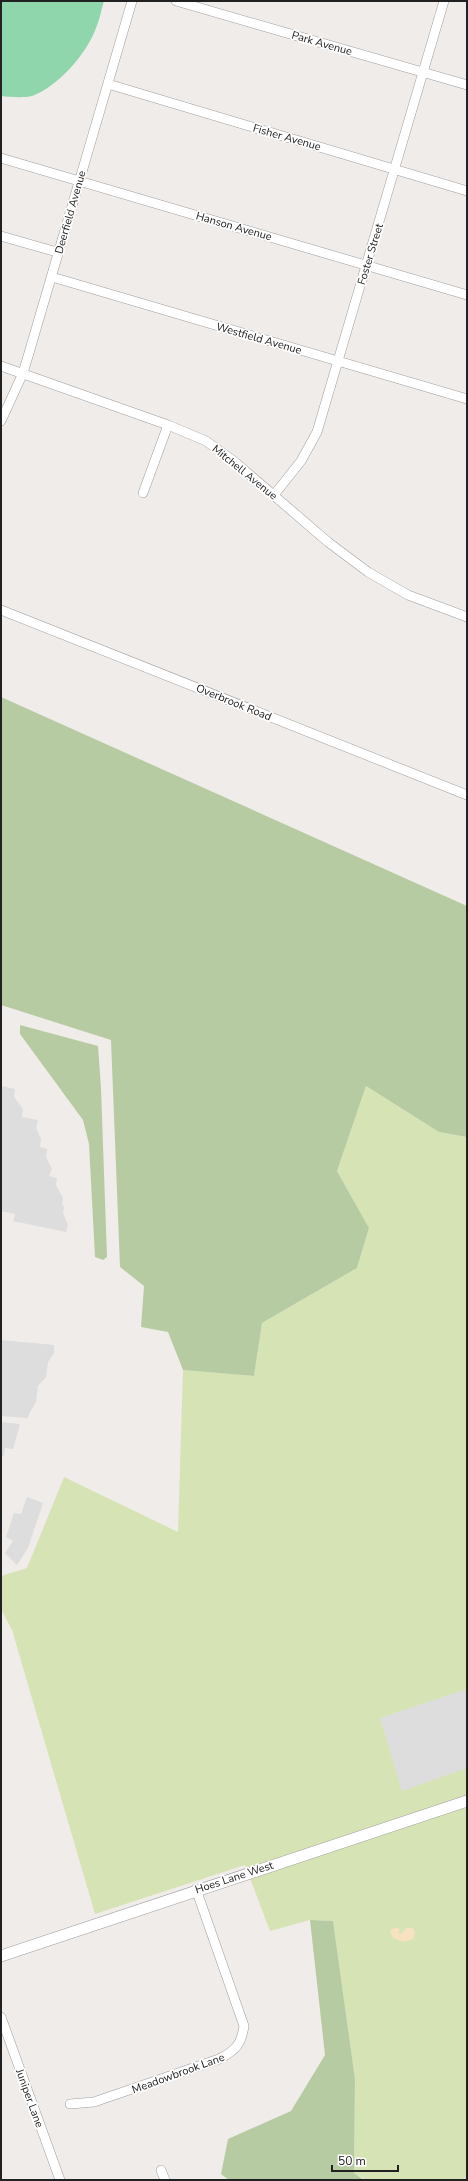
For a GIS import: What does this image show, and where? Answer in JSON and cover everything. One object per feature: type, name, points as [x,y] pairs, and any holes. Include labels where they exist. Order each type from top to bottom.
[{"type":"street","name":"Deerfield Avenue","points":[[1,421],[23,373],[52,276],[57,252],[132,1]]},
{"type":"street","name":"Park Avenue","points":[[176,1],[467,85]]},
{"type":"street","name":"Foster Street","points":[[274,495],[301,462],[317,432],[396,169],[444,1]]},
{"type":"street","name":"Fisher Avenue","points":[[108,84],[467,190]]},
{"type":"street","name":"Hanson Avenue","points":[[1,158],[367,264],[467,295]]},
{"type":"street","points":[[1,236],[57,252]]},
{"type":"street","name":"Westfield Avenue","points":[[52,276],[338,360],[467,400]]},
{"type":"street","name":"Mitchell Avenue","points":[[1,366],[168,425],[206,441],[235,462],[328,542],[368,572],[408,595],[467,617]]},
{"type":"street","points":[[143,493],[168,425]]},
{"type":"street","name":"Overbrook Road","points":[[1,610],[467,795]]},
{"type":"street","name":"Hoes Lane West","points":[[1,1956],[467,1801]]},
{"type":"street","name":"Meadowbrook Lane","points":[[70,2104],[94,2102],[219,2059],[234,2052],[242,2039],[244,2026],[196,1890]]},
{"type":"street","name":"Juniper Lane","points":[[1,2017],[60,2180]]},
{"type":"street","points":[[161,2170],[165,2180]]},
{"type":"green space","points":[[1,1],[104,1],[99,21],[92,38],[79,58],[70,68],[42,92],[32,96],[12,97],[1,96]]},
{"type":"green space","points":[[1,697],[467,906],[467,1137],[439,1132],[366,1086],[337,1171],[369,1228],[357,1268],[262,1323],[254,1376],[183,1370],[168,1332],[141,1327],[144,1286],[120,1267],[111,1040],[1,1005]]},
{"type":"green space","points":[[20,1025],[98,1046],[101,1088],[107,1257],[103,1260],[95,1257],[89,1144],[83,1120],[20,1034]]},
{"type":"green space","points":[[366,1086],[439,1132],[467,1137],[467,2180],[366,2180],[354,2173],[355,2079],[333,1921],[310,1920],[270,1931],[245,1865],[95,1914],[12,1630],[1,1609],[1,1576],[27,1568],[64,1477],[178,1532],[183,1370],[254,1376],[262,1323],[357,1268],[369,1228],[337,1171]]},
{"type":"green space","points":[[310,1920],[333,1921],[355,2079],[354,2173],[364,2180],[229,2180],[221,2174],[228,2139],[291,2111],[325,2055]]},
{"type":"sand","points":[[397,1927],[400,1930],[398,1933],[401,1934],[406,1928],[413,1928],[415,1933],[413,1939],[404,1942],[393,1938],[390,1930]]},
{"type":"shaded area","points":[[1,1086],[15,1089],[14,1097],[23,1109],[22,1117],[38,1120],[36,1128],[41,1139],[40,1147],[47,1149],[46,1157],[52,1169],[49,1176],[57,1178],[56,1185],[63,1198],[63,1213],[68,1225],[66,1232],[13,1221],[15,1214],[1,1211]]},
{"type":"shaded area","points":[[1,1340],[54,1345],[54,1353],[48,1362],[46,1377],[38,1386],[36,1402],[28,1418],[1,1416]]},
{"type":"shaded area","points":[[1,1422],[20,1424],[13,1449],[5,1448],[4,1455],[1,1459]]},
{"type":"shaded area","points":[[27,1497],[43,1503],[28,1548],[17,1565],[5,1553],[13,1541],[6,1537],[14,1513],[21,1514]]},
{"type":"shaded area","points":[[467,1689],[467,1768],[402,1791],[380,1718]]}]
